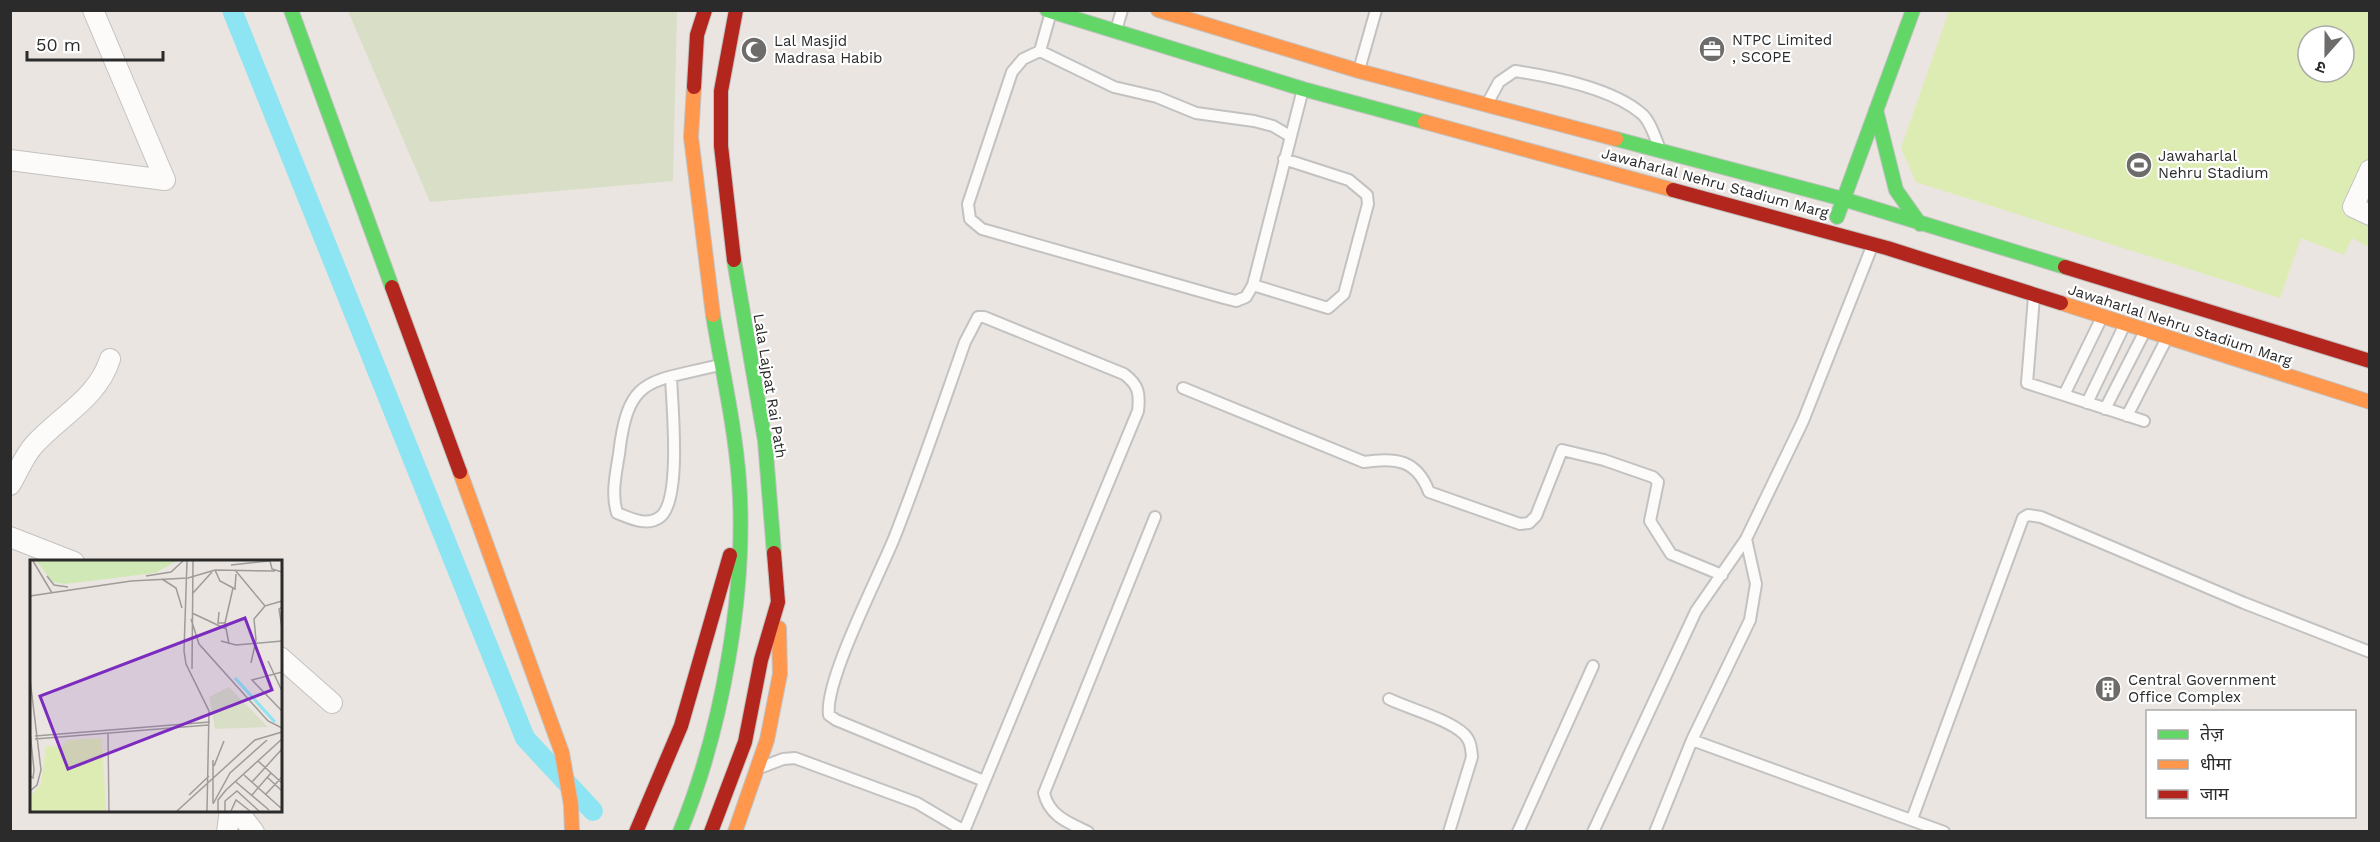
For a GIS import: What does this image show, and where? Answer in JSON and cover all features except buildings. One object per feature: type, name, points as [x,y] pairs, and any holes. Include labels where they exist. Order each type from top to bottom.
[{"type":"main road","points":[[291,10],[562,753],[572,831]]},
{"type":"main road","points":[[680,831],[692,803],[716,719],[738,595],[739,481],[707,274],[691,137],[697,35],[705,10]]},
{"type":"main road","name":"Lala Lajpat Rai Path","points":[[711,831],[745,742],[761,660],[778,602],[765,441],[738,293],[721,146],[721,91],[736,10]]},
{"type":"main road","points":[[1831,232],[1913,10]]},
{"type":"main road","name":"Jawaharlal Nehru Stadium Marg","points":[[1049,11],[1116,30],[1160,21],[1486,104],[1843,200],[2370,361]]},
{"type":"main road","name":"Jawaharlal Nehru Stadium Marg","points":[[1160,21],[1303,89],[1873,244],[2370,402]]},
{"type":"main road","points":[[1876,110],[1896,190],[1920,225]]},
{"type":"main road","points":[[636,831],[681,726],[702,657],[717,595],[737,533]]},
{"type":"main road","points":[[735,831],[758,769],[780,674],[778,602]]},
{"type":"street","points":[[10,160],[165,180],[93,10]]},
{"type":"street","points":[[2370,170],[2353,207],[2370,214]]},
{"type":"street","points":[[10,485],[32,447],[59,418],[86,400],[106,370],[110,359]]},
{"type":"street","points":[[10,537],[72,560]]},
{"type":"street","points":[[282,659],[332,703]]},
{"type":"street","points":[[227,831],[230,812]]},
{"type":"street","points":[[239,812],[254,831]]},
{"type":"lane","points":[[1116,30],[1122,10]]},
{"type":"lane","points":[[1359,71],[1377,10]]},
{"type":"lane","points":[[1040,51],[1049,11]]},
{"type":"lane","points":[[1040,51],[1114,87],[1157,97],[1196,113],[1273,126],[1290,136]]},
{"type":"lane","points":[[1040,51],[1023,59],[1012,72],[968,204],[970,219],[982,229],[1236,301],[1246,297],[1253,285],[1303,89]]},
{"type":"lane","points":[[1486,104],[1499,82],[1515,71],[1553,77],[1620,99],[1644,116],[1661,151]]},
{"type":"lane","points":[[1253,285],[1313,305],[1328,308],[1335,304],[1344,294],[1368,204],[1366,195],[1349,180],[1284,159]]},
{"type":"lane","points":[[1593,831],[1696,611],[1746,539],[1803,421],[1873,244]]},
{"type":"lane","points":[[2034,295],[2027,384],[2144,421]]},
{"type":"lane","points":[[758,769],[783,759],[795,758],[917,803],[965,831],[1138,411],[1140,393],[1134,381],[1124,374],[984,317],[978,317],[964,342],[895,536],[845,652],[828,707],[829,715],[836,720],[984,781]]},
{"type":"lane","points":[[2064,395],[2102,317]]},
{"type":"lane","points":[[2087,403],[2125,324]]},
{"type":"lane","points":[[2105,409],[2145,331]]},
{"type":"lane","points":[[2127,416],[2167,338]]},
{"type":"lane","points":[[671,377],[673,472],[669,503],[662,516],[650,522],[633,519],[617,513],[613,501],[626,411],[632,398],[643,387],[671,377],[722,364]]},
{"type":"lane","points":[[1183,387],[1364,462],[1387,459],[1412,466],[1421,472],[1430,492],[1520,524],[1529,523],[1536,516],[1562,450],[1578,452],[1643,473],[1658,482],[1650,521],[1671,554],[1722,575]]},
{"type":"lane","points":[[1912,819],[2023,518],[2028,515],[2039,516],[2244,603],[2370,652]]},
{"type":"lane","points":[[1088,831],[1067,822],[1054,813],[1046,803],[1044,793],[1155,517]]},
{"type":"lane","points":[[1655,831],[1692,740],[1750,620],[1756,584],[1746,539]]},
{"type":"lane","points":[[1518,831],[1593,666]]},
{"type":"lane","points":[[1389,699],[1452,727],[1465,735],[1471,744],[1472,757],[1449,831]]},
{"type":"lane","points":[[1692,740],[1944,831]]},
{"type":"green space","points":[[348,11],[677,11],[673,181],[430,202]]},
{"type":"green space","name":"Jawaharlal Nehru Stadium","points":[[1949,11],[2369,11],[2369,247],[2352,238],[2344,255],[2301,238],[2280,298],[1916,182],[1901,148]]},
{"type":"waterway","points":[[232,10],[525,738],[593,811]]},
{"type":"traffic: fast","points":[[291,10],[392,287]]},
{"type":"traffic: fast","points":[[1047,10],[1303,89],[1425,122]]},
{"type":"traffic: fast","points":[[1837,217],[1913,10]]},
{"type":"traffic: fast","points":[[1876,110],[1896,190],[1920,224]]},
{"type":"traffic: fast","points":[[1616,139],[1843,199],[2065,267]]},
{"type":"traffic: fast","points":[[734,260],[765,441],[774,553]]},
{"type":"traffic: fast","points":[[680,832],[708,750],[719,705],[735,614],[739,568],[740,523],[737,460],[713,315]]},
{"type":"traffic: slow","points":[[1158,10],[1359,71],[1616,139]]},
{"type":"traffic: slow","points":[[694,87],[691,137],[713,315]]},
{"type":"traffic: slow","points":[[1425,122],[1673,190]]},
{"type":"traffic: slow","points":[[2061,303],[2370,402]]},
{"type":"traffic: slow","points":[[460,472],[562,753],[571,805],[572,832]]},
{"type":"traffic: slow","points":[[735,832],[767,740],[780,674],[779,628]]},
{"type":"traffic: jam","points":[[694,87],[697,35],[705,10]]},
{"type":"traffic: jam","points":[[734,260],[721,146],[721,91],[736,10]]},
{"type":"traffic: jam","points":[[1673,190],[1887,248],[2061,303]]},
{"type":"traffic: jam","points":[[2065,267],[2370,361]]},
{"type":"traffic: jam","points":[[392,287],[460,472]]},
{"type":"traffic: jam","points":[[711,832],[745,742],[761,660],[778,602],[774,553]]},
{"type":"traffic: jam","points":[[636,832],[681,726],[730,555]]},
{"type":"place","name":"NTPC Limited , SCOPE","points":[[1712,49]]},
{"type":"place","name":"Lal Masjid Madrasa Habib","points":[[754,50]]},
{"type":"place","name":"Jawaharlal Nehru Stadium","points":[[2139,165]]},
{"type":"place","name":"Central Government Office Complex","points":[[2108,689]]}]
